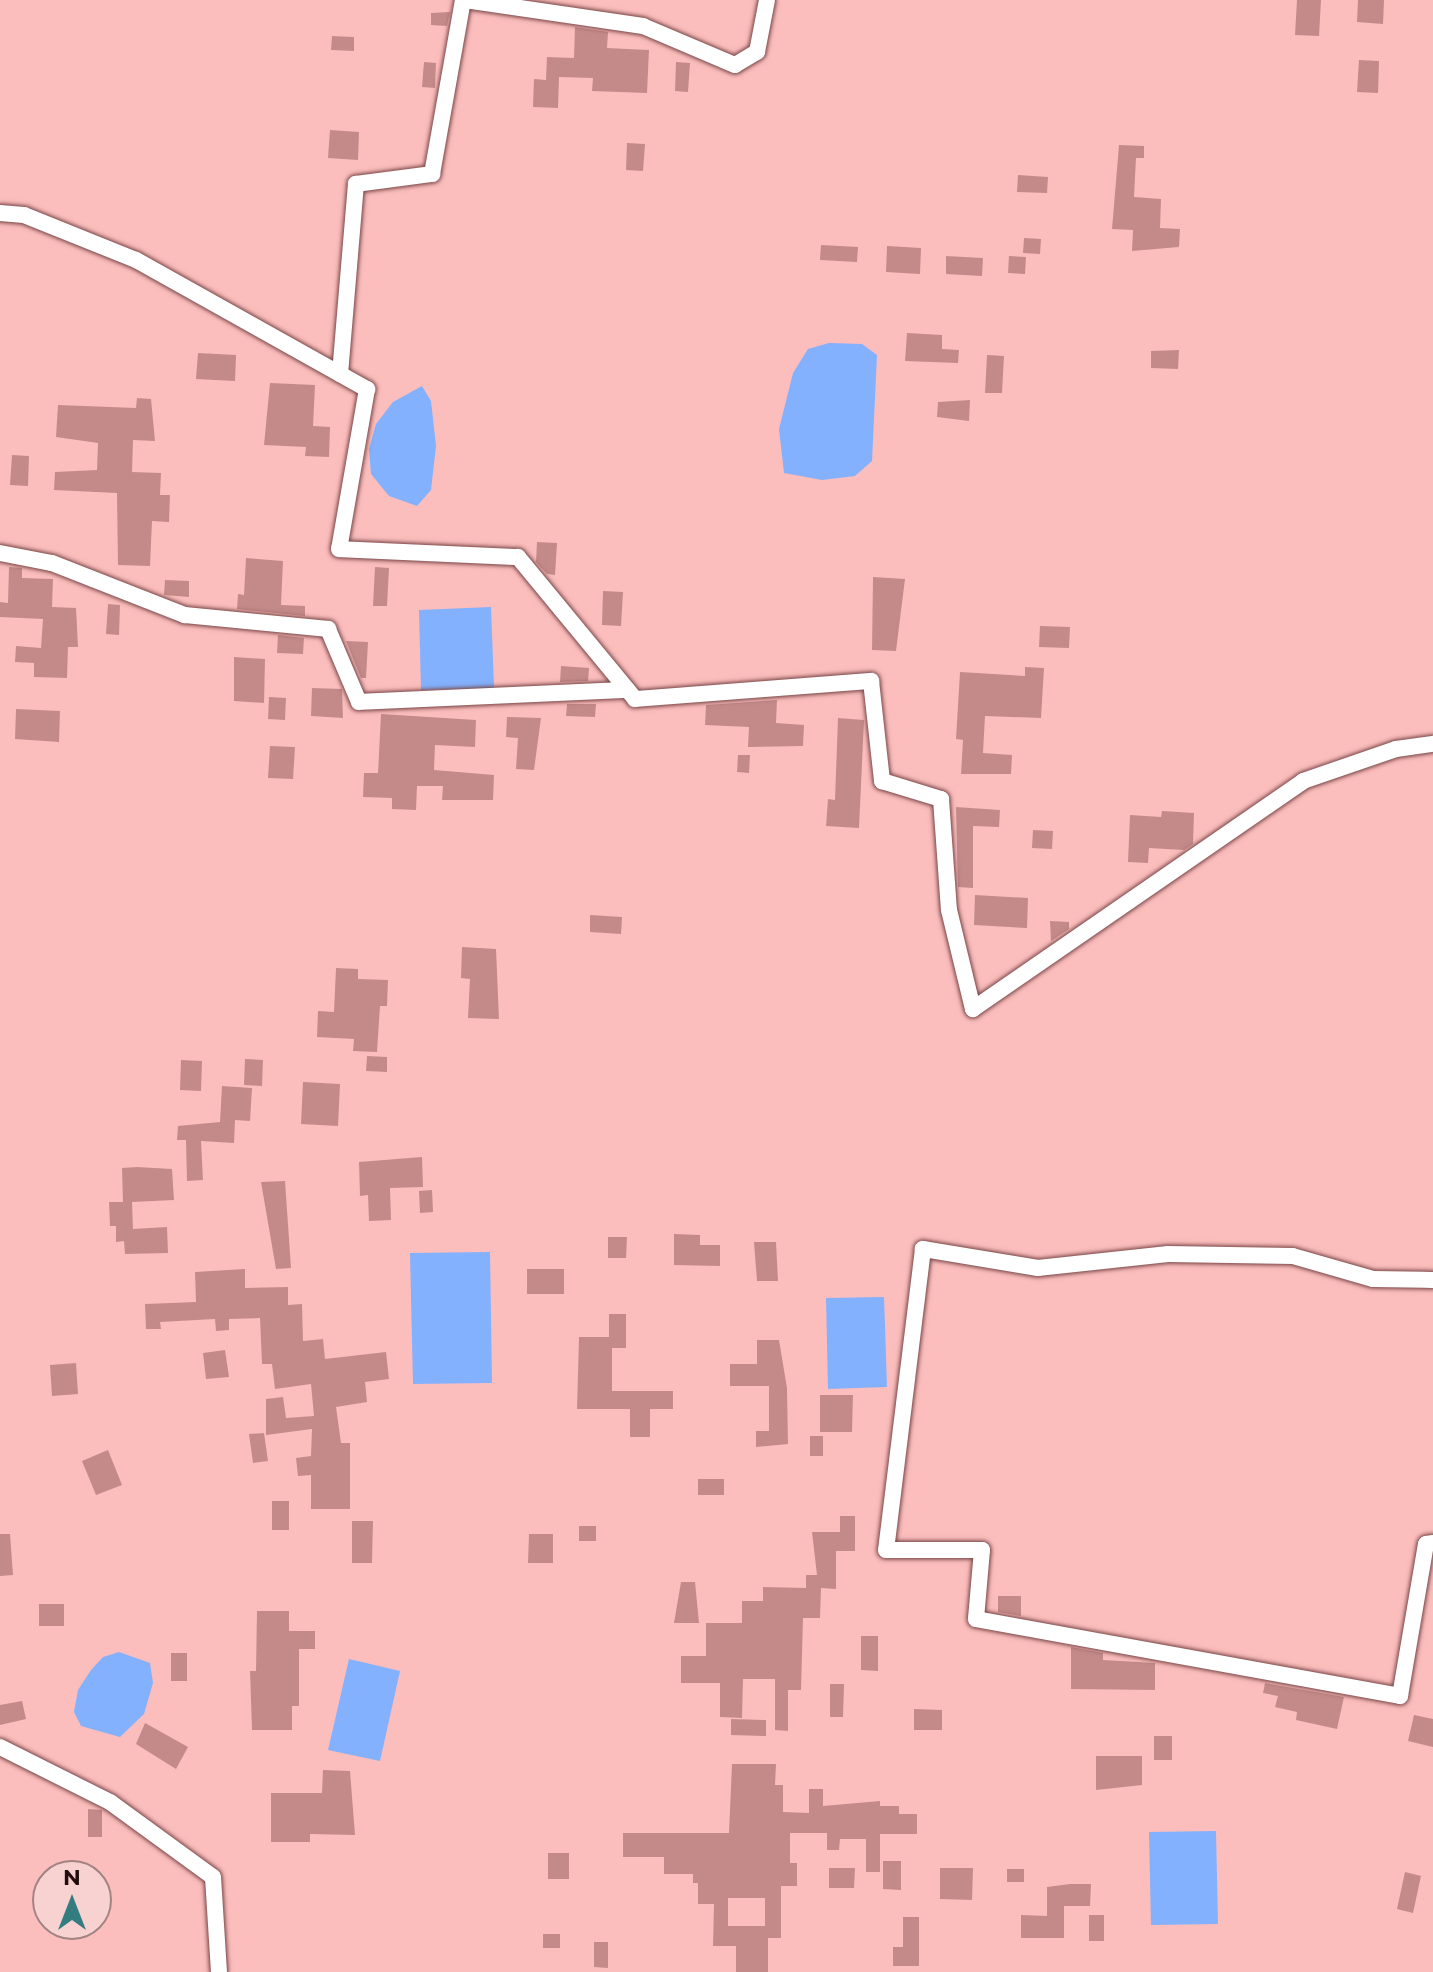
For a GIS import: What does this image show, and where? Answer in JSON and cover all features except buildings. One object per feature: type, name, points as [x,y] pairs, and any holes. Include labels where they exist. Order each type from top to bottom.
[{"type":"street","points":[[340,374],[356,184],[432,174],[464,0],[643,26],[735,65],[757,52],[767,0]]},
{"type":"street","points":[[0,213],[24,215],[136,260],[367,389],[339,549],[518,557],[635,699],[871,681],[882,781],[941,799],[949,910],[973,1009],[1303,781],[1396,749],[1433,744]]},
{"type":"street","points":[[0,553],[52,563],[185,615],[328,629],[359,702],[627,690]]},
{"type":"street","points":[[1433,1280],[1373,1279],[1293,1256],[1168,1254],[1038,1268],[923,1249],[886,1550],[982,1550],[976,1619],[1400,1696],[1426,1544],[1433,1543]]},
{"type":"street","points":[[0,1747],[110,1802],[213,1877],[219,1972]]},
{"type":"water","points":[[829,343],[862,344],[877,355],[872,461],[855,476],[822,480],[784,473],[779,429],[793,373],[808,349]]},
{"type":"water","points":[[422,386],[431,401],[436,446],[431,490],[417,506],[389,496],[371,474],[369,449],[376,424],[393,402]]},
{"type":"water","points":[[491,607],[494,688],[421,690],[419,610]]},
{"type":"water","points":[[490,1252],[492,1383],[413,1384],[410,1253]]},
{"type":"water","points":[[884,1297],[887,1387],[828,1389],[826,1298]]},
{"type":"water","points":[[119,1652],[150,1663],[153,1683],[144,1714],[120,1737],[81,1726],[74,1712],[78,1690],[91,1670],[103,1657]]},
{"type":"water","points":[[349,1659],[400,1671],[380,1761],[328,1750]]},
{"type":"water","points":[[1216,1831],[1218,1924],[1151,1925],[1149,1832]]}]
